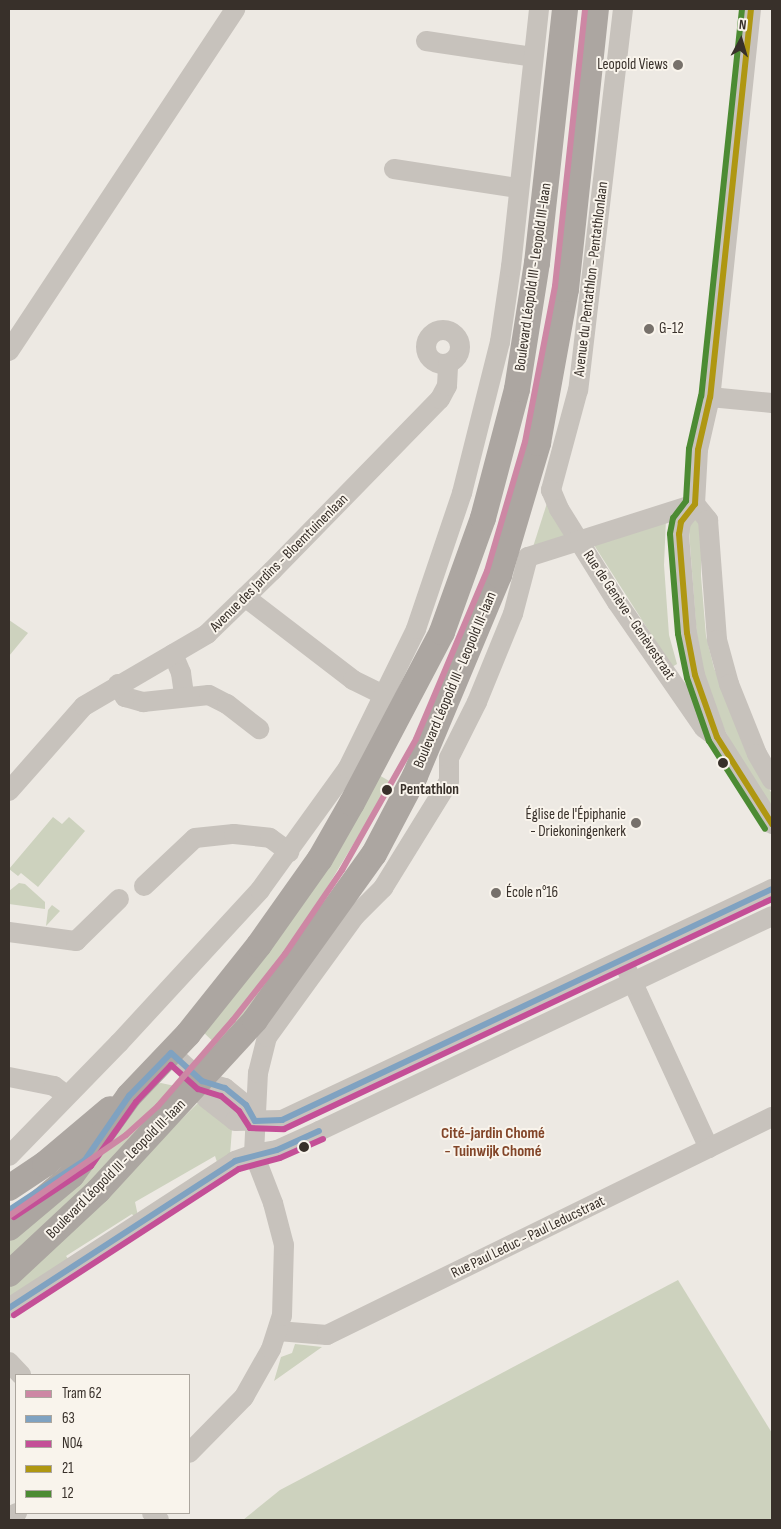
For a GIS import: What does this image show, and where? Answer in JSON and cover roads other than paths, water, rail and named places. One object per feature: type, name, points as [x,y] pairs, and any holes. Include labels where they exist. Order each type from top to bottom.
[{"type":"main road","name":"Boulevard Léopold III - Leopold III-laan","points":[[9,1188],[44,1164],[129,1096],[171,1053],[259,945],[320,859],[374,764],[442,632],[470,561],[508,431],[534,285],[565,9]]},
{"type":"main road","name":"Boulevard Léopold III - Leopold III-laan","points":[[9,1274],[98,1191],[202,1081],[286,980],[374,854],[416,776],[496,583],[538,443],[558,345],[596,9]]},
{"type":"main road","name":"Boulevard Léopold III - Leopold III-laan","points":[[9,1228],[72,1175],[129,1096]]},
{"type":"street","points":[[9,350],[235,9]]},
{"type":"street","name":"Boulevard Léopold III - Leopold III-laan","points":[[9,1156],[187,971],[260,890],[348,768],[416,629],[448,537],[496,358],[511,266],[517,188],[539,9]]},
{"type":"street","name":"Avenue du Pentathlon - Pentathlonlaan","points":[[579,540],[559,509],[551,490],[578,390],[623,9]]},
{"type":"street","points":[[751,9],[710,397],[698,450],[695,504],[708,520],[717,640],[729,684],[754,747],[772,780]]},
{"type":"street","points":[[426,41],[533,57]]},
{"type":"street","points":[[394,169],[517,188]]},
{"type":"street","points":[[511,266],[534,285]]},
{"type":"street","name":"Avenue des Jardins - Bloemtuinenlaan","points":[[9,791],[84,706],[118,684],[207,634],[440,399],[447,386],[448,364]]},
{"type":"street","points":[[710,397],[772,403]]},
{"type":"street","name":"Rue de Genève - Genèvestraat","points":[[695,504],[579,540],[617,602],[704,728],[717,737]]},
{"type":"street","name":"Rue de Genève - Genèvestraat","points":[[695,504],[681,522],[679,534],[686,633],[695,675],[717,737],[772,824]]},
{"type":"street","name":"Boulevard Léopold III - Leopold III-laan","points":[[254,1154],[261,1056],[267,1037],[346,931],[355,916],[384,888],[449,781],[449,758],[477,702],[513,614],[528,557],[579,540]]},
{"type":"street","points":[[245,597],[353,680],[384,695]]},
{"type":"street","points":[[173,654],[181,673],[184,695]]},
{"type":"street","points":[[118,684],[125,697],[143,702],[184,695],[209,695],[227,704],[259,729]]},
{"type":"street","points":[[144,886],[195,838],[234,834],[270,838],[289,852]]},
{"type":"street","points":[[171,1053],[202,1081],[225,1088],[246,1105],[255,1121],[282,1120],[772,889]]},
{"type":"street","points":[[9,932],[76,940],[119,899]]},
{"type":"street","points":[[9,1308],[235,1162],[254,1154],[277,1150],[772,916]]},
{"type":"street","points":[[623,959],[709,1148]]},
{"type":"street","points":[[9,1077],[54,1086],[66,1095]]},
{"type":"street","name":"Rue Paul Leduc - Paul Leducstraat","points":[[278,1331],[327,1335],[772,1117]]},
{"type":"street","points":[[190,1452],[244,1397],[278,1331],[284,1294],[284,1244],[274,1204],[254,1154]]},
{"type":"street","points":[[9,1362],[20,1374]]},
{"type":"tram line","name":"62","points":[[9,1216],[126,1135],[158,1106],[233,1020],[285,954],[342,870],[416,739],[487,571],[525,442],[555,286],[585,9]]},
{"type":"place","name":"Leopold Views","points":[[678,65]]},
{"type":"place","name":"G-12","points":[[649,329]]},
{"type":"place","name":"Pentathlon","points":[[387,790]]},
{"type":"place","name":"Église de l'Épiphanie - Driekoningenkerk","points":[[636,823]]},
{"type":"place","name":"École n°16","points":[[496,893]]},
{"type":"district","name":"Cité-jardin Chomé - Tuinwijk Chomé","points":[[493,1143]]}]
